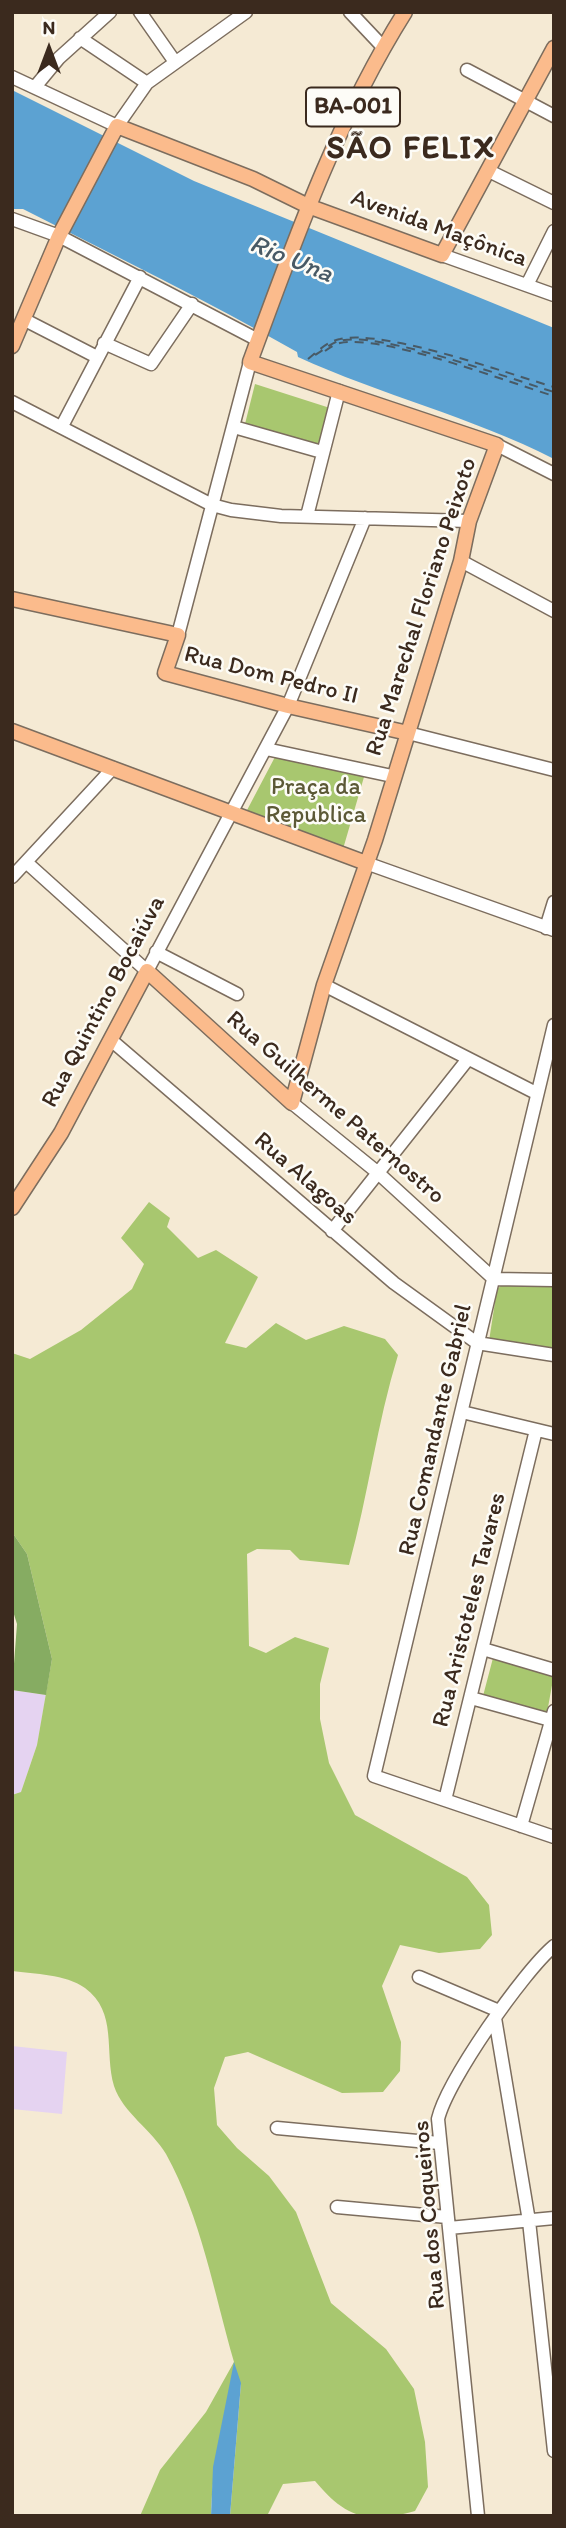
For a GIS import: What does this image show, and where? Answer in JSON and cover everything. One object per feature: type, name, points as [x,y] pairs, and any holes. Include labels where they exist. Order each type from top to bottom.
[{"type":"main road","name":"BA-001","points":[[308,206],[383,47],[405,12]]},
{"type":"main road","points":[[442,255],[554,48]]},
{"type":"main road","name":"Avenida Maçônica","points":[[115,132],[253,179],[308,206],[442,255]]},
{"type":"main road","points":[[12,346],[61,233],[115,132]]},
{"type":"main road","points":[[308,206],[250,362],[497,445]]},
{"type":"main road","name":"Rua Marechal Floriano Peixoto","points":[[292,1103],[324,985],[408,733],[461,561],[469,521],[497,445]]},
{"type":"main road","points":[[12,599],[178,635]]},
{"type":"main road","name":"Rua Dom Pedro II","points":[[178,635],[165,673],[288,706],[408,733]]},
{"type":"main road","points":[[12,731],[366,863]]},
{"type":"main road","name":"Rua Quintino Bocaiúva","points":[[12,1209],[61,1133],[147,971]]},
{"type":"main road","name":"Rua Guilherme Paternostro","points":[[147,971],[292,1103]]},
{"type":"street","points":[[35,88],[80,38],[110,12]]},
{"type":"street","points":[[140,12],[175,62]]},
{"type":"street","points":[[12,77],[115,132],[147,83],[246,12]]},
{"type":"street","points":[[350,12],[383,47]]},
{"type":"street","points":[[80,38],[147,83]]},
{"type":"street","points":[[467,70],[554,116]]},
{"type":"street","points":[[489,171],[554,203]]},
{"type":"street","points":[[12,219],[61,233],[140,277],[259,337]]},
{"type":"street","points":[[527,285],[554,231]]},
{"type":"street","name":"Avenida Maçônica","points":[[442,255],[554,295]]},
{"type":"street","points":[[62,426],[140,277]]},
{"type":"street","points":[[104,344],[151,364],[192,304]]},
{"type":"street","points":[[25,320],[97,357]]},
{"type":"street","points":[[178,635],[250,362]]},
{"type":"street","points":[[307,516],[339,391]]},
{"type":"street","points":[[12,402],[212,505],[255,514],[469,521]]},
{"type":"street","points":[[233,428],[322,452]]},
{"type":"street","points":[[497,445],[554,474]]},
{"type":"street","name":"Rua Quintino Bocaiúva","points":[[147,971],[288,706],[365,518]]},
{"type":"street","points":[[461,561],[554,611]]},
{"type":"street","points":[[408,733],[554,770]]},
{"type":"street","points":[[266,749],[392,775]]},
{"type":"street","points":[[12,877],[113,768]]},
{"type":"street","points":[[26,862],[147,971]]},
{"type":"street","points":[[366,863],[550,929],[554,902]]},
{"type":"street","points":[[156,952],[237,994]]},
{"type":"street","points":[[324,985],[536,1093]]},
{"type":"street","name":"Rua Comandante Gabriel","points":[[445,1800],[374,1776],[554,1025]]},
{"type":"street","name":"Rua Alagoas","points":[[111,1040],[394,1283],[477,1343]]},
{"type":"street","points":[[332,1231],[468,1059]]},
{"type":"street","name":"Rua Guilherme Paternostro","points":[[292,1103],[377,1172],[494,1279]]},
{"type":"street","points":[[494,1279],[554,1280]]},
{"type":"street","points":[[477,1343],[554,1355]]},
{"type":"street","points":[[462,1412],[554,1434]]},
{"type":"street","name":"Rua Aristoteles Tavares","points":[[445,1800],[536,1430]]},
{"type":"street","points":[[482,1649],[554,1670]]},
{"type":"street","points":[[471,1698],[553,1717],[521,1826]]},
{"type":"street","points":[[445,1800],[554,1837]]},
{"type":"street","name":"Rua dos Coqueiros","points":[[478,2516],[438,2119],[444,2101],[497,2015],[554,1946]]},
{"type":"street","points":[[419,1977],[497,2015],[528,2221],[554,2451]]},
{"type":"street","points":[[277,2128],[439,2143]]},
{"type":"street","points":[[337,2207],[448,2222],[554,2218]]},
{"type":"shaded area","points":[[12,1690],[46,1695],[37,1745],[21,1792],[12,1795]]},
{"type":"shaded area","points":[[12,2046],[67,2052],[62,2114],[12,2109]]},
{"type":"green space","points":[[255,384],[330,408],[319,445],[245,424]]},
{"type":"green space","name":"Praça da Republica","points":[[276,755],[364,777],[343,849],[245,814]]},
{"type":"green space","points":[[149,1202],[170,1218],[167,1227],[198,1258],[216,1250],[258,1277],[225,1343],[246,1348],[276,1323],[306,1340],[344,1326],[385,1339],[398,1355],[349,1565],[300,1560],[290,1550],[257,1549],[247,1554],[249,1646],[266,1653],[295,1637],[329,1648],[320,1684],[320,1719],[329,1763],[355,1815],[467,1877],[489,1905],[492,1935],[480,1949],[439,1953],[400,1945],[382,1986],[401,2042],[400,2071],[383,2092],[342,2093],[248,2052],[225,2057],[214,2088],[217,2125],[237,2148],[269,2176],[296,2212],[331,2303],[386,2349],[414,2389],[425,2442],[428,2487],[415,2511],[398,2515],[359,2515],[337,2503],[315,2481],[283,2484],[267,2516],[230,2516],[241,2383],[219,2448],[211,2516],[140,2516],[160,2470],[206,2412],[234,2362],[189,2203],[166,2154],[124,2105],[114,2086],[108,2033],[102,2009],[95,1998],[77,1983],[50,1975],[12,1971],[12,1795],[21,1792],[37,1745],[52,1659],[27,1554],[12,1532],[12,1353],[30,1359],[81,1330],[132,1289],[144,1264],[121,1238]]},
{"type":"green space","points":[[502,1285],[554,1285],[554,1349],[489,1341],[497,1289]]},
{"type":"green space","points":[[12,1532],[27,1554],[52,1659],[46,1695],[12,1690],[17,1624],[12,1608]]},
{"type":"green space","points":[[493,1658],[554,1674],[547,1713],[483,1696]]},
{"type":"water","name":"Rio Una","points":[[12,90],[194,181],[554,328],[554,459],[491,431],[298,357],[297,352],[195,297],[23,209],[12,209]]},
{"type":"water","points":[[234,2362],[241,2383],[230,2516],[211,2516],[213,2467]]},
{"type":"ferry route","points":[[308,359],[327,344],[340,339],[385,340],[446,354],[554,387]]},
{"type":"ferry route","points":[[315,355],[339,341],[383,342],[554,392]]},
{"type":"ferry route","points":[[325,351],[340,343],[360,342],[385,346],[446,361],[554,396]]},
{"type":"district","name":"SÃO FELIX","points":[[411,150]]}]
